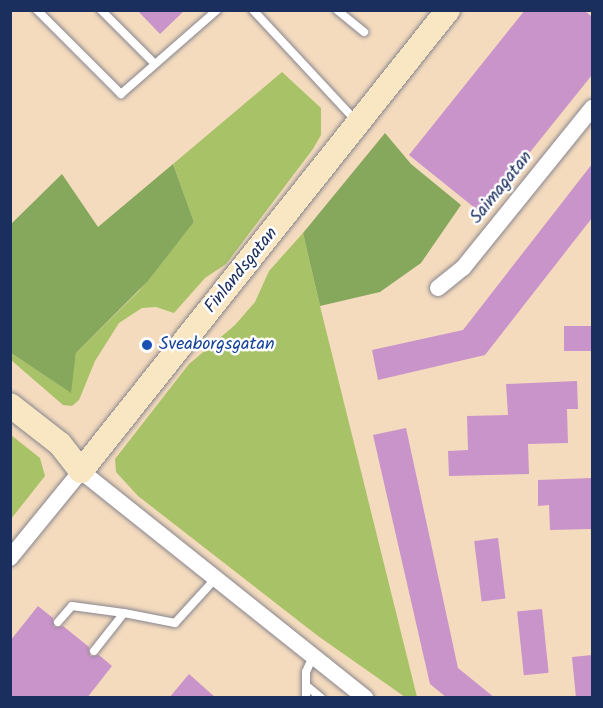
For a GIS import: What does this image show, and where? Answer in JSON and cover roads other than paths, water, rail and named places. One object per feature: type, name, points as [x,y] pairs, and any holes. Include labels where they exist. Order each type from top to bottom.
[{"type":"street","name":"Finlandsgatan","points":[[10,558],[448,10]]},
{"type":"street","name":"Saimagatan","points":[[438,288],[463,268],[592,108]]},
{"type":"street","points":[[10,405],[60,444],[81,471],[217,577],[365,698]]},
{"type":"street","points":[[10,426],[54,460],[81,471]]},
{"type":"lane","points":[[37,10],[121,94],[218,10]]},
{"type":"lane","points":[[101,10],[156,64]]},
{"type":"lane","points":[[253,10],[358,124]]},
{"type":"lane","points":[[337,10],[364,32]]},
{"type":"lane","points":[[58,622],[72,606],[86,604],[175,623],[217,577]]},
{"type":"lane","points":[[94,651],[124,613]]},
{"type":"lane","points":[[306,698],[308,687],[306,672],[313,656]]},
{"type":"lane","points":[[308,687],[321,698]]},
{"type":"place","name":"Sveaborgsgatan","points":[[147,345]]}]
